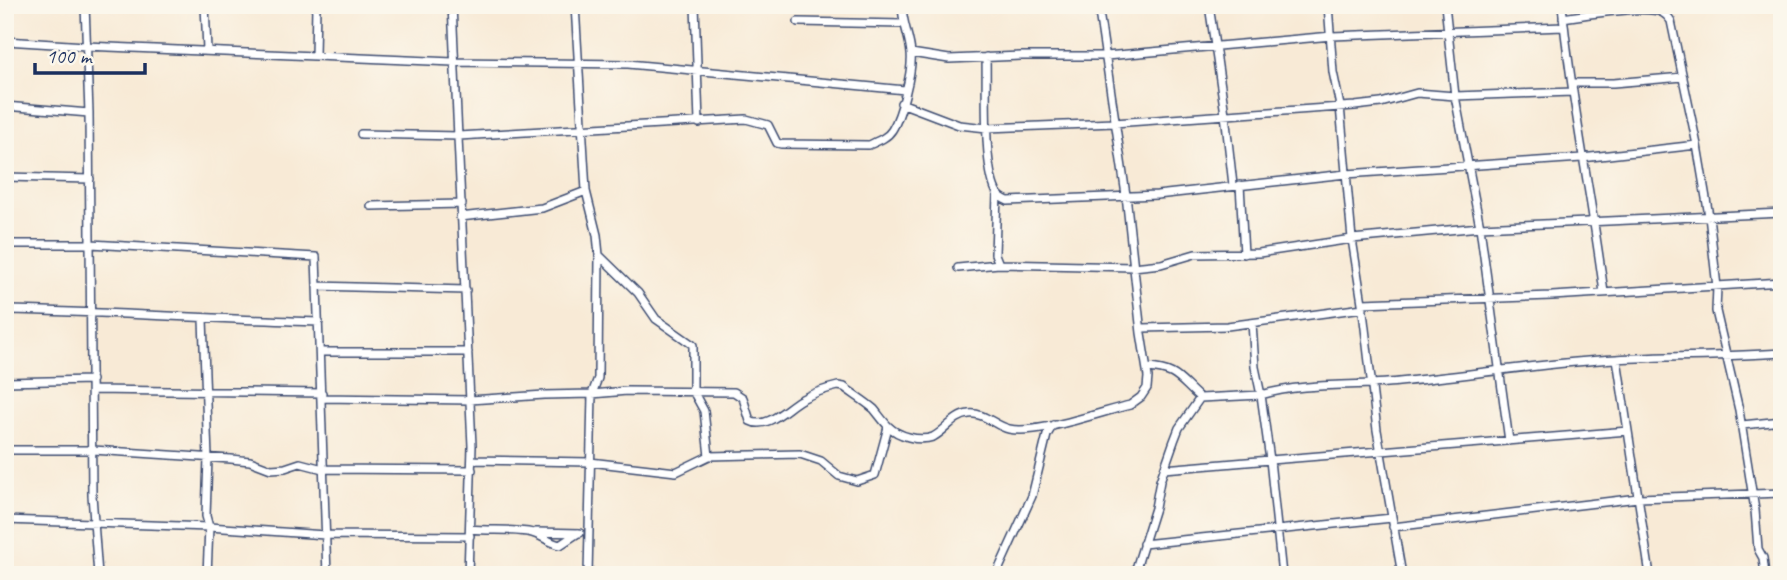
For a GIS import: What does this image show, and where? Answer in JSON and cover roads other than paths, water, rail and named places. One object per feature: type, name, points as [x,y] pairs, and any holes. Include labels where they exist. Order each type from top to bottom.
[{"type":"street","points":[[85,5],[97,575]]},
{"type":"street","points":[[205,5],[207,50]]},
{"type":"street","points":[[315,55],[316,5]]},
{"type":"street","points":[[452,5],[472,460],[468,575]]},
{"type":"street","points":[[575,5],[586,191],[599,254],[598,378],[592,394],[588,575]]},
{"type":"street","points":[[695,5],[699,123]]},
{"type":"street","points":[[361,134],[459,136],[746,119],[768,125],[777,143],[781,144],[869,145],[883,140],[892,130],[911,66],[902,5]]},
{"type":"street","points":[[93,390],[470,400],[627,391],[734,392],[743,398],[750,421],[760,424],[773,419],[802,399],[830,388],[844,387],[873,409],[888,427],[898,434],[920,439],[940,433],[963,415],[971,413],[982,415],[1009,429],[1053,425],[1130,405],[1141,397],[1147,388],[1147,368],[1126,195],[1098,5]]},
{"type":"street","points":[[1209,5],[1244,254]]},
{"type":"street","points":[[1328,5],[1352,239],[1381,452],[1402,575]]},
{"type":"street","points":[[1445,5],[1455,96],[1480,227],[1509,442]]},
{"type":"street","points":[[1562,5],[1582,158],[1595,223],[1604,293]]},
{"type":"street","points":[[911,53],[949,59],[1106,56],[1332,36],[1564,23],[1616,12],[1652,10],[1663,13],[1671,21],[1698,145],[1709,216],[1717,311],[1742,425],[1758,550],[1763,558],[1765,575]]},
{"type":"street","points":[[798,22],[903,24]]},
{"type":"street","points":[[5,41],[453,62],[578,61],[697,69],[905,90]]},
{"type":"street","points":[[986,57],[987,128],[992,178],[997,193],[995,254],[999,264]]},
{"type":"street","points":[[1572,83],[1613,83],[1683,77]]},
{"type":"street","points":[[901,103],[958,125],[987,128],[1114,123],[1381,103],[1417,93],[1455,96],[1573,92]]},
{"type":"street","points":[[5,106],[89,113]]},
{"type":"street","points":[[997,193],[1002,199],[1016,202],[1169,194],[1346,174],[1582,158],[1698,145]]},
{"type":"street","points":[[5,177],[90,179]]},
{"type":"street","points":[[460,217],[542,208],[586,191]]},
{"type":"street","points":[[371,206],[462,204]]},
{"type":"street","points":[[958,268],[999,264],[1133,268],[1161,264],[1195,254],[1244,254],[1352,239],[1480,227],[1782,213]]},
{"type":"street","points":[[5,244],[90,244],[316,257],[327,575]]},
{"type":"street","points":[[599,254],[638,293],[656,319],[693,345],[693,391],[704,411],[709,456]]},
{"type":"street","points":[[1142,328],[1252,323],[1363,306],[1782,282]]},
{"type":"street","points":[[317,286],[466,290]]},
{"type":"street","points":[[5,310],[319,323]]},
{"type":"street","points":[[203,319],[208,458],[208,575]]},
{"type":"street","points":[[1252,323],[1255,367],[1270,460],[1282,575]]},
{"type":"street","points":[[320,352],[468,352]]},
{"type":"street","points":[[1147,368],[1173,373],[1200,398],[1372,385],[1617,359],[1782,353]]},
{"type":"street","points":[[1617,359],[1650,575]]},
{"type":"street","points":[[5,382],[92,380]]},
{"type":"street","points":[[1134,575],[1164,469],[1179,428],[1200,398]]},
{"type":"street","points":[[1742,425],[1782,421]]},
{"type":"street","points":[[996,575],[1032,496],[1047,435],[1053,425]]},
{"type":"street","points":[[472,460],[590,461],[676,472],[709,456],[800,454],[821,461],[839,475],[857,481],[875,475],[888,427]]},
{"type":"street","points":[[1164,469],[1628,431]]},
{"type":"street","points":[[5,450],[93,450],[250,461],[271,468],[285,468],[300,463],[323,470],[472,470]]},
{"type":"street","points":[[1394,527],[1638,498],[1782,492]]},
{"type":"street","points":[[1143,544],[1392,518]]},
{"type":"street","points":[[5,520],[209,527],[326,535],[588,532]]},
{"type":"street","points":[[529,532],[560,545],[578,533]]}]
